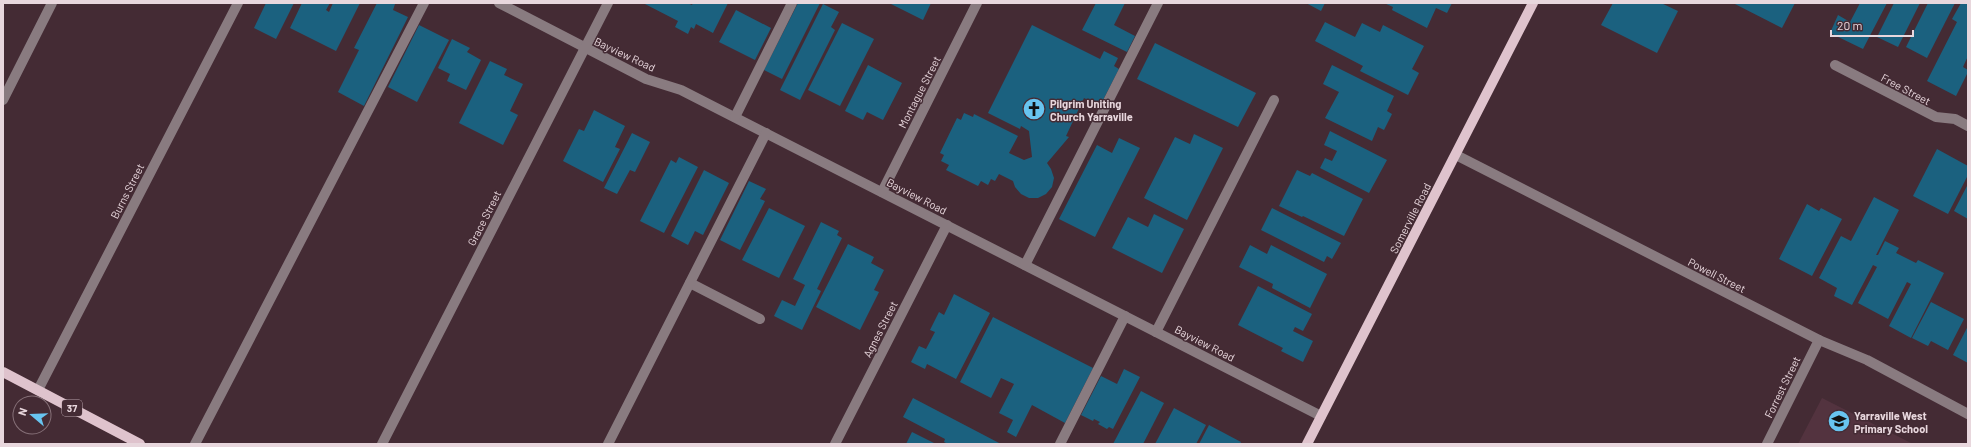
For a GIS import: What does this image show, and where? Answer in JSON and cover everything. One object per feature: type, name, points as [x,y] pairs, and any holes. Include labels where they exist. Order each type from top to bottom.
[{"type":"main road","name":"Somerville Road","points":[[1307,444],[1533,3]]},
{"type":"main road","name":"37","points":[[3,372],[140,444]]},
{"type":"street","points":[[3,100],[52,3]]},
{"type":"street","name":"Burns Street","points":[[38,390],[238,3]]},
{"type":"street","points":[[196,444],[424,3]]},
{"type":"street","name":"Bayview Road","points":[[499,3],[646,79],[681,90],[735,117],[1322,416]]},
{"type":"street","name":"Grace Street","points":[[382,444],[608,3]]},
{"type":"street","points":[[735,117],[792,3]]},
{"type":"street","name":"Montague Street","points":[[882,192],[978,3]]},
{"type":"street","points":[[1025,265],[1158,3]]},
{"type":"street","name":"Free Street","points":[[1835,65],[1936,118],[1955,119],[1968,126]]},
{"type":"street","points":[[1156,332],[1274,100]]},
{"type":"street","points":[[608,444],[766,133]]},
{"type":"street","name":"Powell Street","points":[[1456,155],[1819,340],[1867,360],[1968,414]]},
{"type":"street","name":"Agnes Street","points":[[836,444],[947,225]]},
{"type":"street","points":[[690,284],[760,319]]},
{"type":"street","points":[[1060,444],[1125,316]]},
{"type":"street","name":"Forrest Street","points":[[1767,444],[1819,340]]},
{"type":"shaded area","name":"Yarraville West Primary School","points":[[1822,398],[1913,444],[1798,444]]},
{"type":"building","points":[[266,3],[294,3],[276,39],[254,28]]},
{"type":"building","points":[[302,3],[330,3],[326,10],[329,12],[333,3],[360,3],[336,51],[290,28]]},
{"type":"building","points":[[377,3],[394,3],[393,10],[408,17],[364,106],[338,92],[359,50],[354,48]]},
{"type":"building","points":[[643,3],[687,3],[692,5],[693,3],[728,3],[713,33],[696,24],[694,29],[691,27],[688,34],[675,27],[678,21]]},
{"type":"building","points":[[798,3],[820,3],[782,79],[764,70]]},
{"type":"building","points":[[889,3],[931,3],[923,20]]},
{"type":"building","points":[[1096,3],[1125,3],[1114,25],[1135,36],[1127,52],[1082,30]]},
{"type":"building","points":[[1306,3],[1325,3],[1321,11]]},
{"type":"building","points":[[1384,3],[1452,3],[1447,13],[1436,8],[1427,28],[1392,10],[1393,7]]},
{"type":"building","points":[[1613,3],[1661,3],[1678,11],[1657,53],[1601,25]]},
{"type":"building","points":[[1733,3],[1795,3],[1782,28]]},
{"type":"building","points":[[1860,3],[1887,3],[1863,49],[1830,33],[1838,15],[1850,22]]},
{"type":"building","points":[[1894,3],[1920,3],[1898,47],[1877,37]]},
{"type":"building","points":[[1928,3],[1955,3],[1927,58],[1906,47]]},
{"type":"building","points":[[1961,3],[1968,3],[1968,56],[1963,67],[1968,70],[1968,72],[1956,96],[1927,81],[1957,22],[1952,19]]},
{"type":"building","points":[[823,4],[839,12],[831,27],[835,30],[800,100],[780,90]]},
{"type":"building","points":[[736,10],[771,28],[755,60],[719,42]]},
{"type":"building","points":[[1325,22],[1355,37],[1362,23],[1380,32],[1383,25],[1424,46],[1412,69],[1419,73],[1408,95],[1360,71],[1363,66],[1315,41]]},
{"type":"building","points":[[842,23],[874,39],[840,106],[808,90]]},
{"type":"building","points":[[419,25],[449,40],[417,102],[388,87]]},
{"type":"building","name":"Pilgrim Uniting Church Yarraville","points":[[1032,25],[1100,59],[1104,51],[1118,58],[1114,66],[1119,69],[1100,106],[1084,98],[1066,136],[1069,137],[1047,163],[1054,178],[1052,187],[1046,194],[1038,198],[1029,198],[1021,194],[1015,187],[1013,181],[999,174],[995,181],[991,179],[988,185],[981,181],[978,186],[946,170],[949,165],[941,161],[944,155],[940,153],[957,118],[961,120],[964,113],[973,117],[974,114],[1018,136],[1009,153],[1024,160],[1032,157],[1029,131],[1021,126],[1020,129],[988,113]]},
{"type":"building","points":[[452,39],[470,48],[467,52],[481,60],[466,90],[447,81],[450,74],[438,68]]},
{"type":"building","points":[[1155,43],[1256,93],[1238,127],[1137,79]]},
{"type":"building","points":[[490,61],[507,69],[504,75],[523,84],[510,111],[518,115],[503,145],[459,123]]},
{"type":"building","points":[[868,65],[902,83],[883,120],[867,112],[863,120],[845,111]]},
{"type":"building","points":[[1332,65],[1394,96],[1387,111],[1392,114],[1384,130],[1378,127],[1372,141],[1325,118],[1339,92],[1323,84]]},
{"type":"building","points":[[594,110],[625,126],[615,147],[620,149],[603,182],[563,161],[579,129],[584,131]]},
{"type":"building","points":[[1330,131],[1387,160],[1369,193],[1320,168],[1325,158],[1332,161],[1337,151],[1324,145]]},
{"type":"building","points":[[632,133],[650,142],[635,172],[630,170],[617,194],[604,188]]},
{"type":"building","points":[[1194,134],[1223,148],[1187,220],[1144,198],[1175,137],[1190,144]]},
{"type":"building","points":[[1119,138],[1140,148],[1095,237],[1059,219],[1097,145],[1112,153]]},
{"type":"building","points":[[1937,149],[1968,166],[1968,175],[1948,214],[1913,196]]},
{"type":"building","points":[[679,157],[698,167],[664,233],[640,221],[671,160],[676,163]]},
{"type":"building","points":[[704,170],[729,183],[703,235],[695,231],[688,245],[671,236]]},
{"type":"building","points":[[1297,170],[1310,176],[1312,173],[1363,199],[1344,236],[1279,206]]},
{"type":"building","points":[[749,181],[766,189],[760,199],[765,201],[740,250],[720,240]]},
{"type":"building","points":[[1968,184],[1968,219],[1954,211]]},
{"type":"building","points":[[1874,197],[1899,210],[1876,255],[1878,255],[1885,241],[1899,248],[1896,253],[1916,263],[1918,260],[1944,273],[1911,338],[1889,326],[1911,284],[1907,282],[1888,319],[1858,303],[1877,267],[1873,265],[1852,305],[1834,296],[1837,288],[1819,278],[1841,236],[1851,241]]},
{"type":"building","points":[[1807,204],[1819,211],[1821,208],[1842,219],[1812,276],[1779,259]]},
{"type":"building","points":[[769,208],[805,226],[779,278],[742,260]]},
{"type":"building","points":[[1272,208],[1341,243],[1332,259],[1327,256],[1324,262],[1261,230]]},
{"type":"building","points":[[1154,214],[1184,229],[1162,273],[1112,248],[1128,217],[1148,227]]},
{"type":"building","points":[[821,222],[839,231],[837,235],[842,238],[817,289],[821,291],[802,330],[774,316],[782,300],[795,306],[805,285],[793,279]]},
{"type":"building","points":[[848,244],[874,257],[871,263],[884,270],[874,290],[879,292],[860,330],[816,307]]},
{"type":"building","points":[[1250,245],[1267,254],[1271,245],[1327,274],[1310,308],[1272,288],[1273,284],[1239,267]]},
{"type":"building","points":[[1258,286],[1312,314],[1303,331],[1295,327],[1293,331],[1313,341],[1303,362],[1281,351],[1283,348],[1238,325]]},
{"type":"building","points":[[954,294],[990,313],[956,379],[927,364],[925,369],[911,362],[919,346],[926,349],[935,332],[930,330],[939,312],[944,315]]},
{"type":"building","points":[[1931,302],[1964,319],[1948,350],[1931,341],[1928,346],[1912,338]]},
{"type":"building","points":[[993,317],[1093,368],[1065,423],[1032,405],[1016,437],[1007,432],[1013,420],[999,413],[1014,384],[1001,378],[991,398],[960,382]]},
{"type":"building","points":[[1968,326],[1968,363],[1953,355]]},
{"type":"building","points":[[1124,369],[1140,377],[1113,429],[1109,427],[1107,429],[1098,424],[1100,422],[1094,419],[1093,421],[1081,415],[1101,376],[1117,384]]},
{"type":"building","points":[[1141,391],[1164,403],[1143,444],[1113,444]]},
{"type":"building","points":[[913,398],[1001,444],[948,444],[944,442],[945,439],[903,417]]},
{"type":"building","points":[[1174,408],[1206,425],[1196,444],[1155,444]]},
{"type":"building","points":[[1209,425],[1241,442],[1240,444],[1199,444]]},
{"type":"building","points":[[912,432],[936,444],[906,444]]},
{"type":"place","name":"Pilgrim Uniting Church Yarraville","points":[[1034,109]]},
{"type":"place","name":"Yarraville West Primary School","points":[[1839,421]]}]
